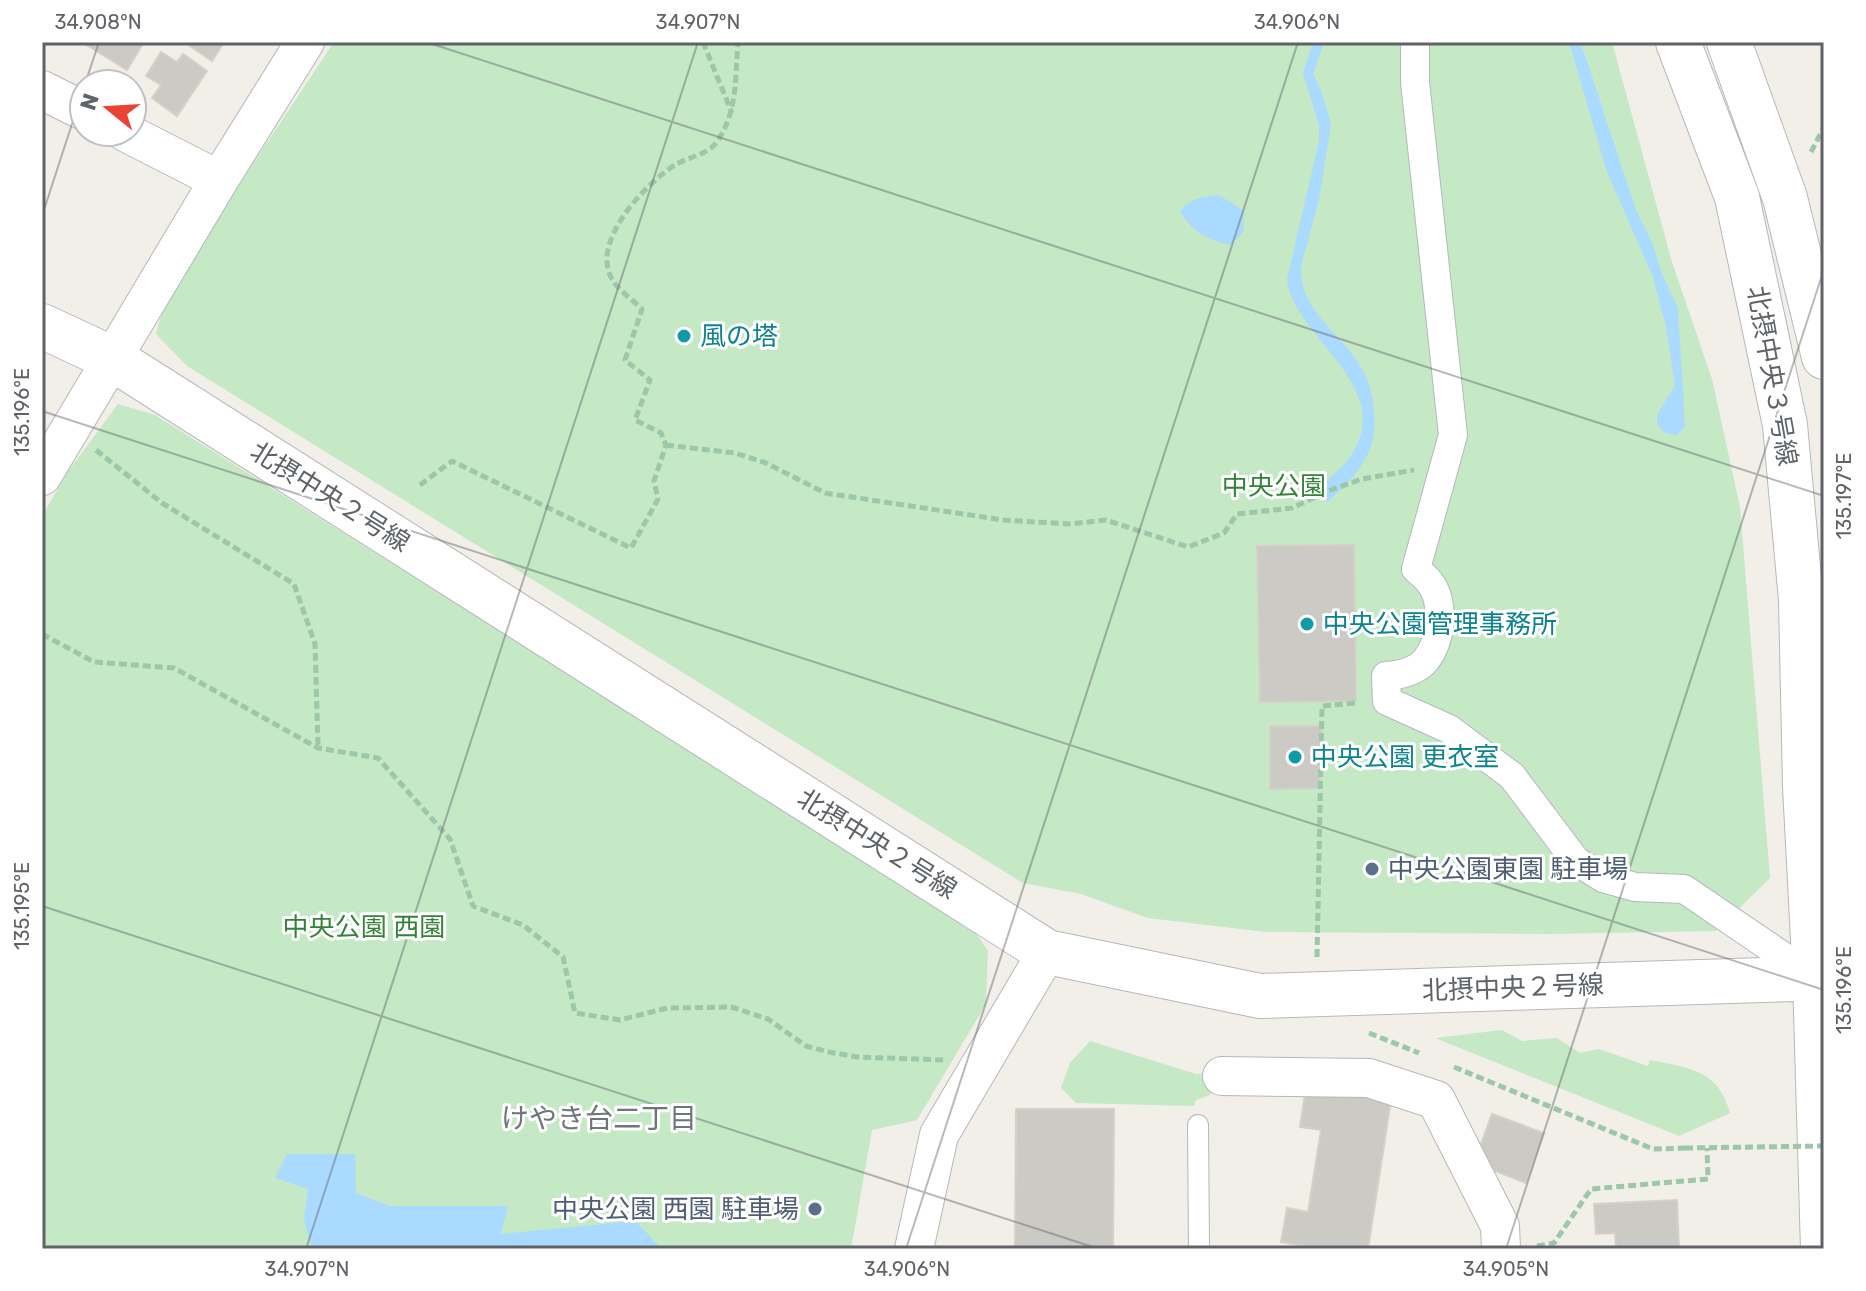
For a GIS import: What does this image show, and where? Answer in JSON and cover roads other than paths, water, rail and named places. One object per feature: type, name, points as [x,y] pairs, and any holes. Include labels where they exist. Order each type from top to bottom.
[{"type":"street","points":[[42,476],[305,42]]},
{"type":"street","points":[[1415,42],[1415,82],[1453,435],[1416,569],[1432,585],[1441,607],[1437,633],[1426,660],[1403,674],[1386,676],[1387,701],[1449,729],[1512,776],[1576,861],[1603,878],[1635,887],[1684,889],[1820,978]]},
{"type":"street","name":"北摂中央３号線","points":[[1678,42],[1737,197],[1785,425],[1801,600],[1805,786],[1820,978],[1823,1249]]},
{"type":"street","name":"北摂中央３号線","points":[[1729,42],[1785,198],[1824,357]]},
{"type":"street","points":[[42,90],[68,103]]},
{"type":"street","points":[[148,144],[219,180]]},
{"type":"street","name":"北摂中央２号線","points":[[42,326],[113,359],[1047,952],[1260,996],[1820,978]]},
{"type":"street","points":[[914,1249],[939,1135],[1047,952]]},
{"type":"street","points":[[1222,1076],[1369,1078],[1436,1100],[1500,1226],[1515,1248]]},
{"type":"lane","points":[[1198,1125],[1199,1249]]},
{"type":"water","points":[[1313,42],[1324,42],[1313,74],[1331,124],[1319,200],[1301,266],[1302,281],[1313,307],[1350,352],[1368,381],[1375,425],[1364,461],[1349,482],[1329,501],[1308,497],[1348,460],[1362,429],[1361,406],[1352,383],[1305,321],[1293,300],[1287,279],[1319,141],[1319,125],[1303,73]]},
{"type":"water","points":[[1569,42],[1579,42],[1586,58],[1636,210],[1678,308],[1685,427],[1677,435],[1665,433],[1657,425],[1657,415],[1675,385],[1666,327],[1653,277],[1607,172]]},
{"type":"water","points":[[1219,195],[1244,211],[1243,233],[1230,245],[1202,234],[1180,212],[1192,201]]},
{"type":"water","points":[[287,1154],[355,1154],[356,1193],[390,1206],[508,1206],[501,1234],[635,1221],[662,1249],[312,1249],[304,1220],[308,1189],[275,1178]]},
{"type":"place","name":"風の塔","points":[[684,336]]},
{"type":"place","name":"中央公園管理事務所","points":[[1307,624]]},
{"type":"place","name":"中央公園 更衣室","points":[[1295,757]]},
{"type":"place","name":"中央公園東園 駐車場","points":[[1372,869]]},
{"type":"place","name":"中央公園 西園 駐車場","points":[[815,1209]]},
{"type":"district","name":"けやき台二丁目","points":[[599,1118]]},
{"type":"park label","name":"中央公園","points":[[1274,486]]},
{"type":"park label","name":"中央公園 西園","points":[[364,927]]}]
